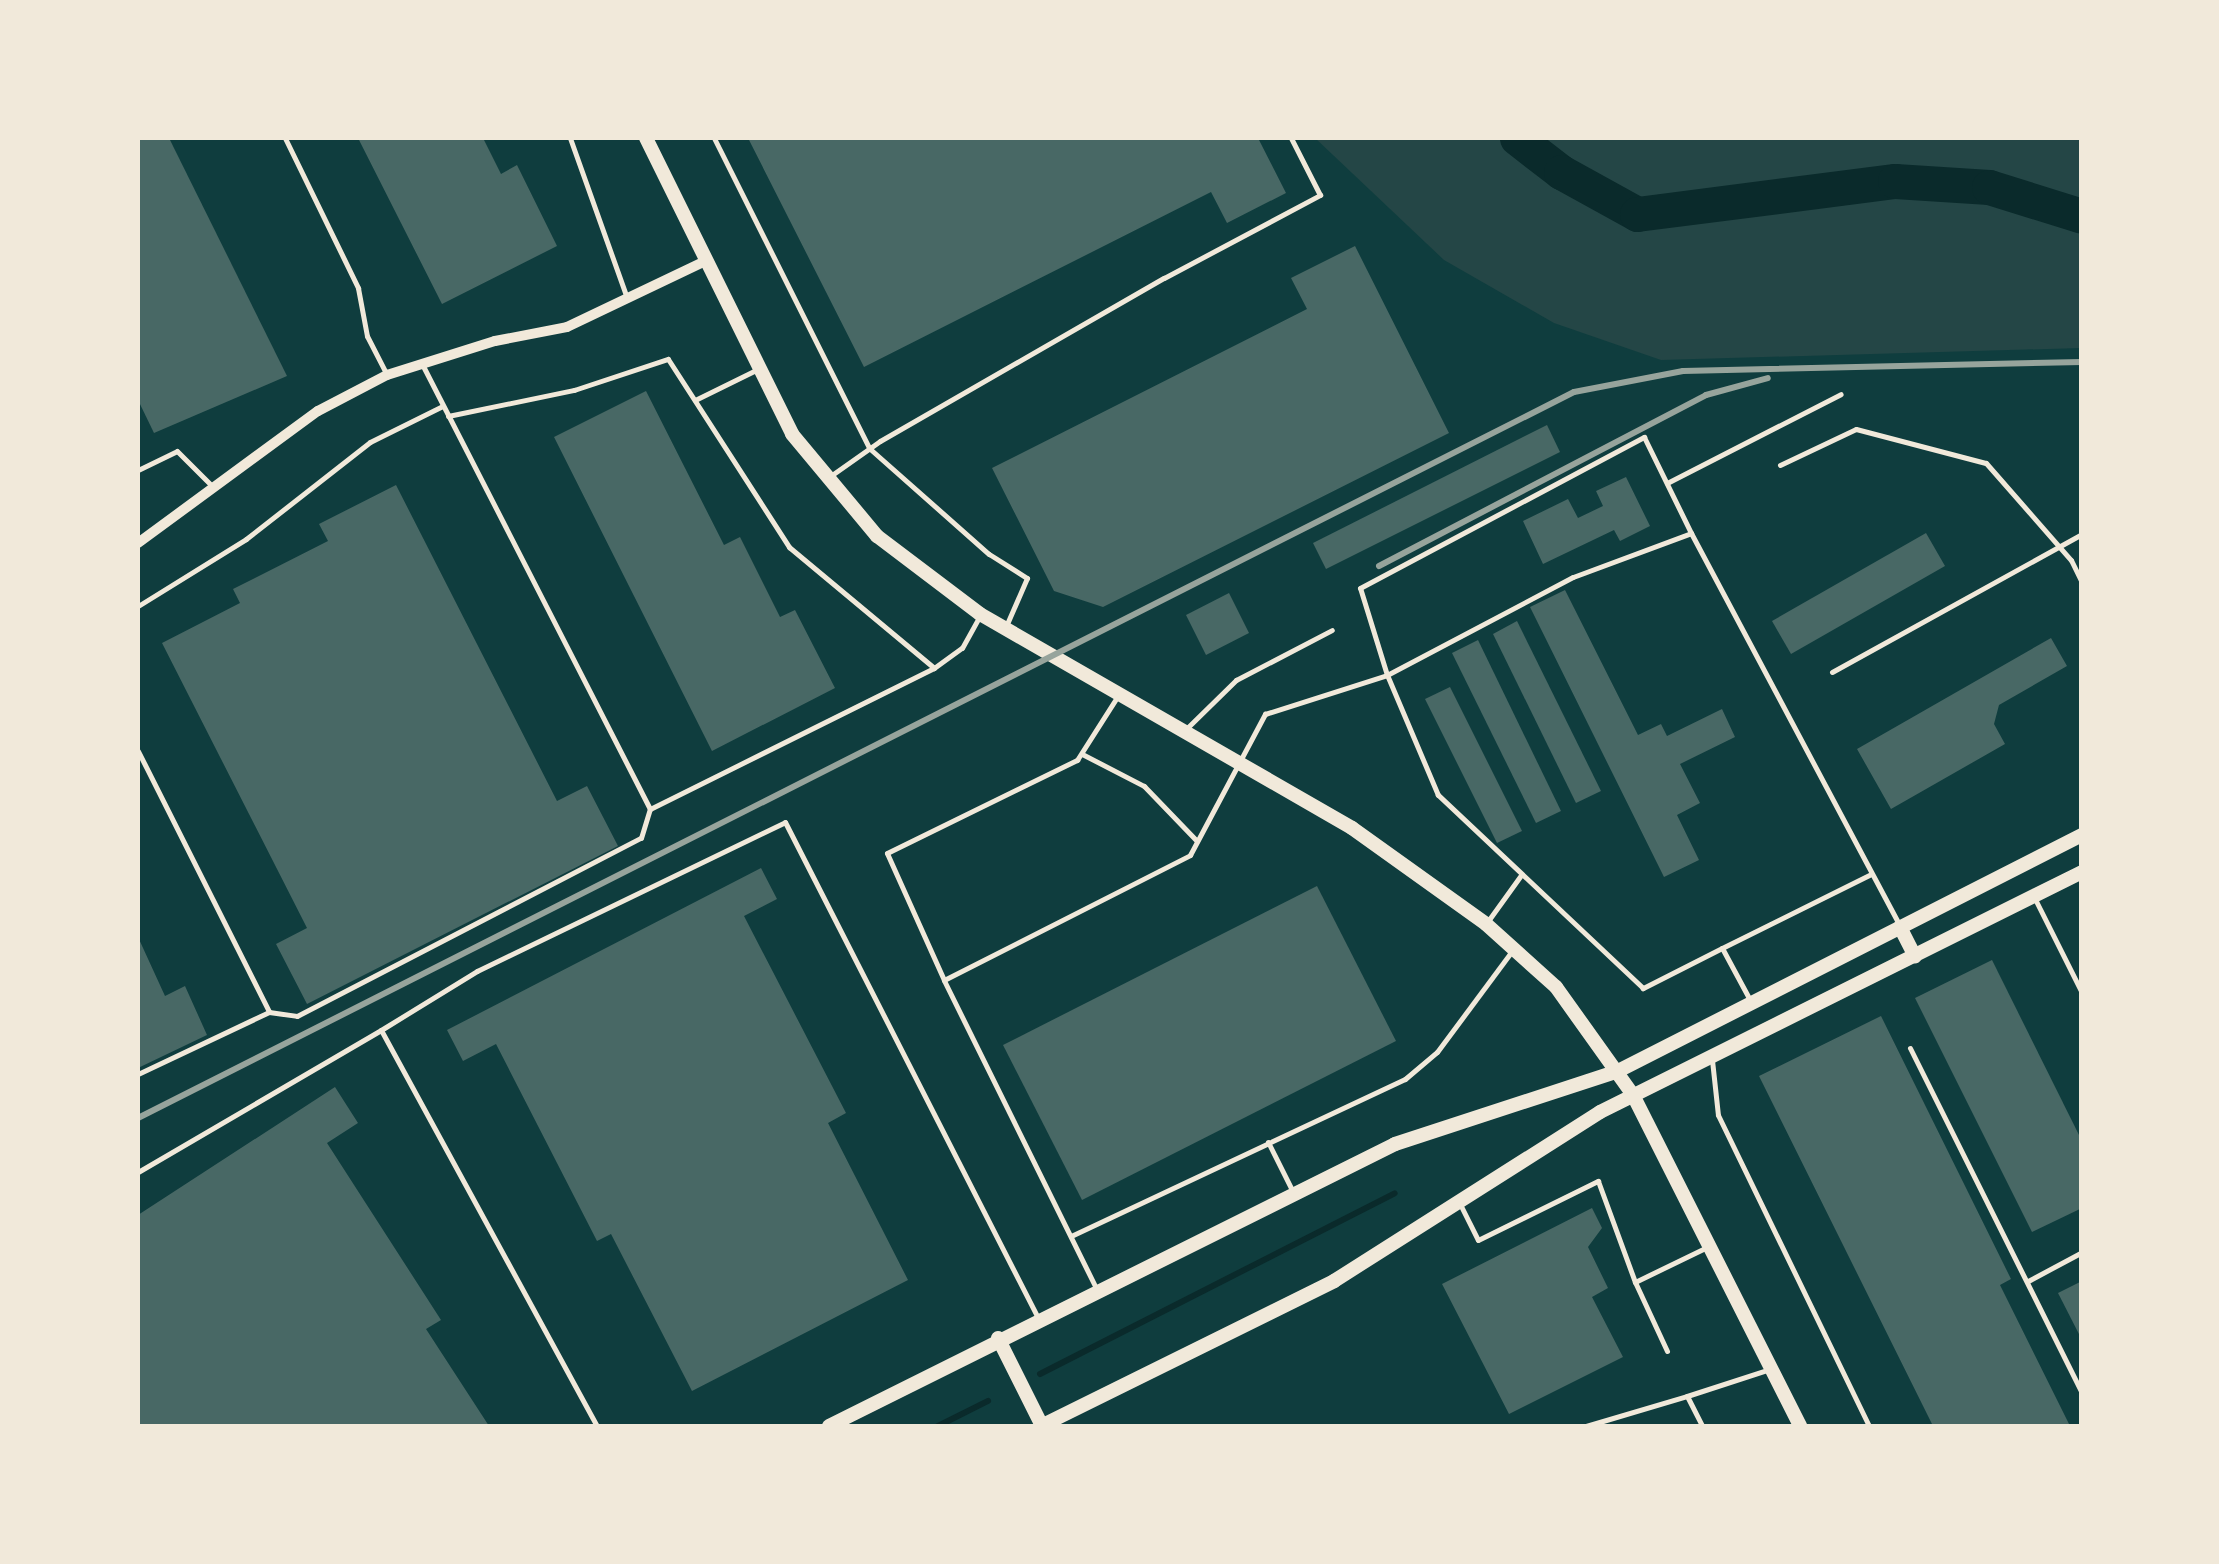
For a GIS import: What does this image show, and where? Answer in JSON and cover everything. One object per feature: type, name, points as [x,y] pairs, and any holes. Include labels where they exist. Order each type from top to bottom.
[{"type":"street","points":[[646,138],[756,370],[827,478],[876,536],[980,614],[1186,729],[1352,828],[1486,924],[1556,987],[1633,1096],[1800,1426]]},
{"type":"street","points":[[138,543],[318,411],[387,375],[567,327],[702,262]]},
{"type":"street","points":[[829,1426],[1038,1318],[1395,1144],[1618,1071],[2082,835]]},
{"type":"street","points":[[998,1338],[1042,1426],[1334,1281],[1633,1096],[2082,872]]},
{"type":"street","points":[[1900,928],[1915,956]]},
{"type":"lane","points":[[285,138],[358,288],[367,336],[387,375]]},
{"type":"lane","points":[[570,138],[627,298]]},
{"type":"lane","points":[[714,138],[869,448],[989,554],[1027,578],[1006,626]]},
{"type":"lane","points":[[827,478],[869,448],[1320,195],[1291,138]]},
{"type":"lane","points":[[448,416],[574,390],[668,359],[790,546],[934,668]]},
{"type":"lane","points":[[422,364],[650,809]]},
{"type":"lane","points":[[695,400],[756,370]]},
{"type":"lane","points":[[1667,482],[1840,394]]},
{"type":"lane","points":[[138,606],[246,539],[370,442],[443,406]]},
{"type":"lane","points":[[1780,464],[1856,430],[1986,463],[2058,546],[2082,582]]},
{"type":"lane","points":[[1872,874],[1643,988],[1438,794],[1387,674],[1360,588],[1644,437],[1691,533],[1872,874],[1900,928]]},
{"type":"lane","points":[[138,470],[177,451],[215,489]]},
{"type":"lane","points":[[944,980],[1190,855],[1265,714],[1387,674],[1573,576],[1691,533]]},
{"type":"lane","points":[[1832,672],[2082,534]]},
{"type":"lane","points":[[138,1074],[269,1012],[297,1016],[640,838],[650,809],[934,668],[962,648],[980,614]]},
{"type":"lane","points":[[1186,729],[1236,680],[1332,630]]},
{"type":"lane","points":[[1097,1289],[944,980],[887,854],[1082,754],[1121,692]]},
{"type":"lane","points":[[138,751],[269,1012]]},
{"type":"lane","points":[[1082,754],[1144,786],[1197,842]]},
{"type":"lane","points":[[138,1172],[477,971],[785,822],[1038,1318]]},
{"type":"lane","points":[[1486,924],[1521,874]]},
{"type":"lane","points":[[2033,897],[2082,992]]},
{"type":"lane","points":[[1722,948],[1752,1004]]},
{"type":"lane","points":[[1071,1236],[1405,1079],[1437,1052],[1514,949]]},
{"type":"lane","points":[[381,1030],[598,1426]]},
{"type":"lane","points":[[1910,1048],[2082,1393]]},
{"type":"lane","points":[[1712,1057],[1718,1115],[1869,1426]]},
{"type":"lane","points":[[1268,1142],[1293,1192]]},
{"type":"lane","points":[[1459,1202],[1478,1240],[1598,1181],[1635,1282],[1667,1351]]},
{"type":"lane","points":[[1635,1282],[1709,1246]]},
{"type":"lane","points":[[2028,1281],[2082,1252]]},
{"type":"lane","points":[[1586,1426],[1771,1368]]},
{"type":"lane","points":[[1687,1396],[1702,1426]]},
{"type":"shaded area","points":[[1315,138],[2081,138],[2081,348],[1661,360],[1554,323],[1444,260]]},
{"type":"building","points":[[138,138],[169,138],[287,376],[154,433],[138,400]]},
{"type":"building","points":[[358,138],[483,138],[501,174],[517,165],[557,246],[442,304]]},
{"type":"building","points":[[748,138],[1258,138],[1286,193],[1227,223],[1211,192],[864,367]]},
{"type":"building","points":[[1355,246],[1449,433],[1103,607],[1054,591],[992,468],[1307,309],[1291,278]]},
{"type":"building","points":[[646,391],[724,545],[740,537],[780,617],[795,610],[835,688],[712,751],[554,437]]},
{"type":"building","points":[[1547,425],[1560,452],[1326,569],[1313,543]]},
{"type":"building","points":[[1626,477],[1650,526],[1620,541],[1614,530],[1543,564],[1523,521],[1568,499],[1578,518],[1603,506],[1596,491]]},
{"type":"building","points":[[396,485],[557,801],[587,786],[618,846],[307,1004],[276,944],[307,928],[162,643],[240,603],[233,589],[328,541],[319,524]]},
{"type":"building","points":[[1926,533],[1945,566],[1791,654],[1772,621]]},
{"type":"building","points":[[1565,590],[1638,735],[1661,724],[1667,736],[1722,709],[1735,737],[1680,764],[1700,803],[1677,815],[1699,860],[1664,877],[1530,607]]},
{"type":"building","points":[[1229,593],[1249,633],[1206,655],[1186,615]]},
{"type":"building","points":[[1517,621],[1601,791],[1576,803],[1493,634]]},
{"type":"building","points":[[2051,638],[2067,666],[1999,705],[1994,724],[2005,744],[1891,809],[1857,749]]},
{"type":"building","points":[[1478,640],[1561,811],[1536,823],[1452,653]]},
{"type":"building","points":[[1450,687],[1522,831],[1497,843],[1425,699]]},
{"type":"building","points":[[761,868],[777,899],[744,916],[846,1113],[828,1123],[908,1280],[692,1391],[611,1234],[597,1241],[496,1044],[463,1061],[447,1030]]},
{"type":"building","points":[[1317,886],[1396,1041],[1082,1200],[1003,1045]]},
{"type":"building","points":[[138,937],[165,996],[185,986],[207,1035],[138,1068]]},
{"type":"building","points":[[1992,960],[2082,1141],[2082,1208],[2032,1232],[1915,998]]},
{"type":"building","points":[[1881,1016],[2011,1279],[2000,1285],[2070,1426],[1933,1426],[1759,1076]]},
{"type":"building","points":[[335,1087],[358,1123],[327,1143],[441,1320],[426,1329],[489,1426],[138,1426],[138,1215]]},
{"type":"building","points":[[1592,1208],[1602,1228],[1588,1247],[1608,1288],[1592,1297],[1623,1357],[1509,1414],[1442,1284]]},
{"type":"building","points":[[2082,1281],[2082,1340],[2058,1293]]},
{"type":"waterway","points":[[1517,138],[1561,172],[1637,214],[1895,181],[1989,187],[2082,216]]},
{"type":"waterway","points":[[1040,1374],[1395,1193]]},
{"type":"waterway","points":[[938,1426],[988,1401]]},
{"type":"railway","points":[[138,1118],[1574,392],[1683,371],[2082,362]]},
{"type":"railway","points":[[1379,566],[1706,395],[1768,378]]}]
